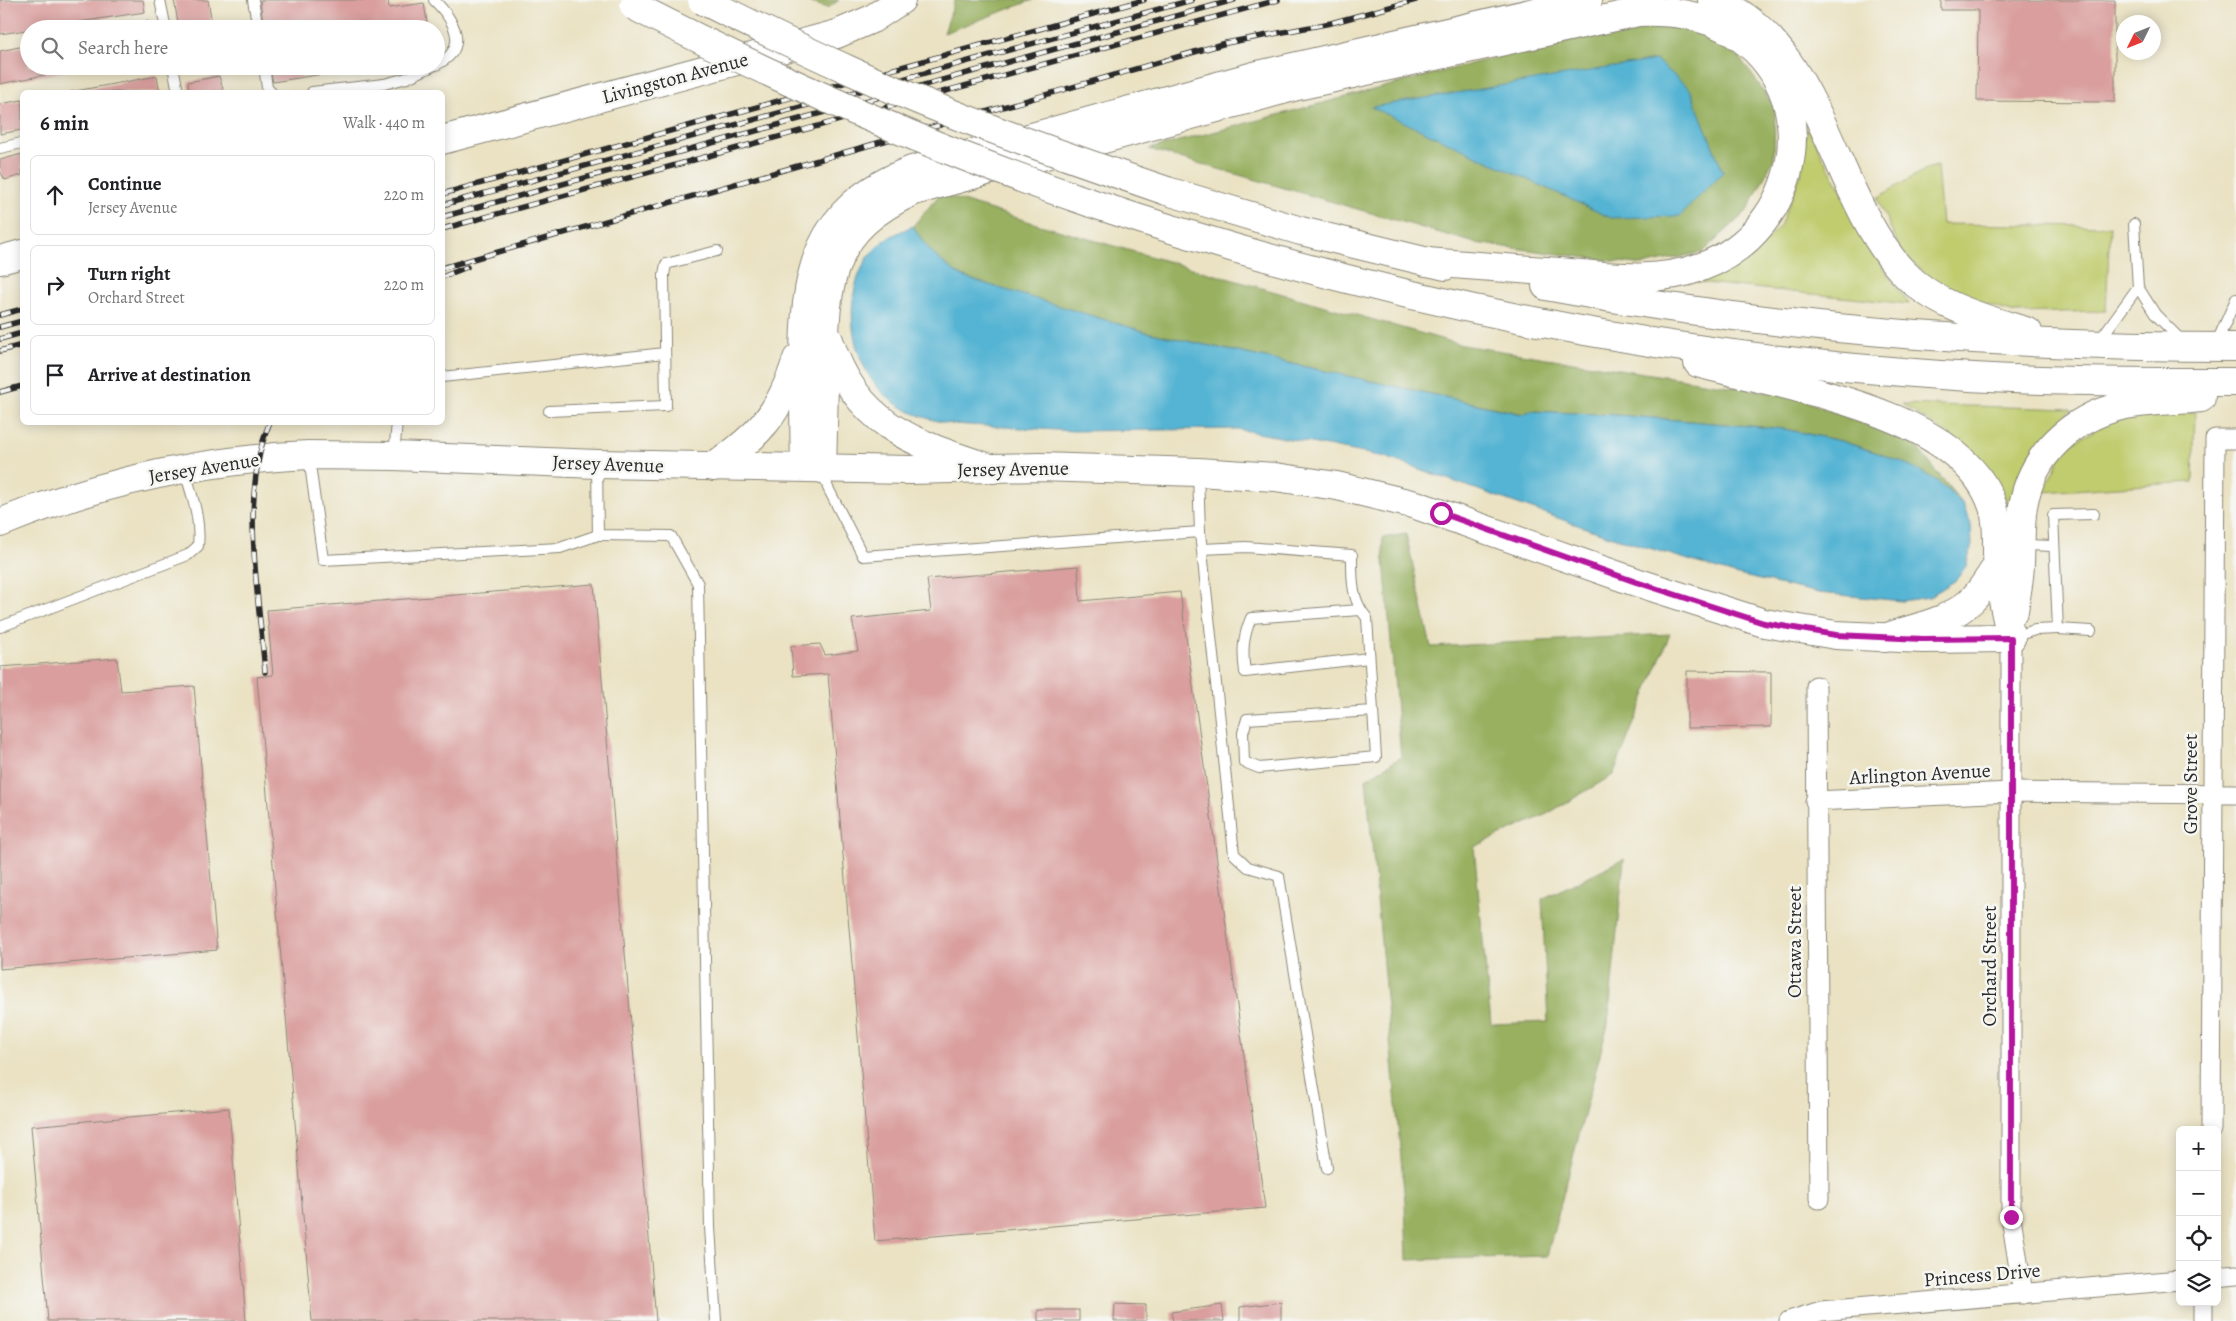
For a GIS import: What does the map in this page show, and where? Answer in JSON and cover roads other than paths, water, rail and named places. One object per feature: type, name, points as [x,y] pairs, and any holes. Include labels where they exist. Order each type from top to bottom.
[{"type":"main road","points":[[702,0],[849,70],[911,97],[1029,143],[1167,191],[1302,231],[1426,262],[1617,300],[1743,320],[1872,333],[2065,344],[2225,347]]},
{"type":"main road","name":"Livingston Avenue","points":[[445,139],[837,34],[872,19],[901,0]]},
{"type":"main road","points":[[814,468],[814,332],[808,284],[825,240],[856,202],[878,186],[900,175],[1201,89],[1313,61],[1588,0]]},
{"type":"main road","points":[[1712,0],[1729,7],[1757,26],[1781,50],[1798,77],[1876,234],[1904,272],[1932,295],[1959,309],[2065,344]]},
{"type":"main road","points":[[628,3],[802,90],[924,142],[1091,203],[1226,246],[1334,277],[1460,307],[1601,335],[1737,355],[1915,374],[2082,381],[2236,382]]},
{"type":"main road","points":[[714,466],[749,441],[770,419],[814,332],[830,279],[843,250],[862,225],[885,206],[900,197],[926,186],[1233,102],[1602,19],[1653,12],[1683,13],[1732,32],[1755,51],[1775,77],[1788,109],[1792,142],[1786,180],[1774,209],[1764,223],[1741,246],[1727,256],[1692,270],[1650,277],[1596,276],[1426,262]]},
{"type":"main road","points":[[814,332],[836,359],[848,383],[860,400],[876,417],[924,445],[993,469]]},
{"type":"main road","points":[[1601,335],[1746,377],[1838,398],[1880,412],[1917,431],[1954,454],[1988,493],[1997,522],[1998,566],[2011,638]]},
{"type":"main road","points":[[2011,638],[2020,564],[2024,505],[2032,476],[2046,453],[2076,426],[2092,416],[2122,406],[2236,394]]},
{"type":"main road","name":"Jersey Avenue","points":[[0,523],[97,490],[153,475],[260,458],[308,455],[394,456],[597,464],[814,468],[993,469],[1039,467],[1198,472],[1299,480],[1365,492],[1441,513],[1636,582],[1764,623],[1836,635],[1884,638],[2011,638]]},
{"type":"main road","points":[[1884,638],[1930,622],[1962,608],[1981,589],[1998,566]]},
{"type":"street","name":"Grove Street","points":[[2211,1126],[2215,439],[2236,439]]},
{"type":"street","name":"Orchard Street","points":[[2011,638],[2011,1217],[2023,1294]]},
{"type":"street","name":"Ottawa Street","points":[[1816,686],[1815,801],[1819,1199]]},
{"type":"street","name":"Arlington Avenue","points":[[1815,801],[2011,792],[2236,794]]},
{"type":"street","points":[[2221,1277],[2236,1275]]},
{"type":"street","name":"Princess Drive","points":[[1789,1321],[1821,1311],[2176,1280]]},
{"type":"street","points":[[2203,1321],[2204,1306]]},
{"type":"lane","points":[[160,0],[164,20]]},
{"type":"lane","points":[[253,0],[256,20]]},
{"type":"lane","points":[[434,0],[447,13],[456,31],[456,44],[450,55],[445,59]]},
{"type":"lane","points":[[175,75],[178,90]]},
{"type":"lane","points":[[265,75],[269,90]]},
{"type":"lane","points":[[348,90],[385,88],[414,75]]},
{"type":"lane","points":[[0,148],[20,143]]},
{"type":"lane","points":[[2134,224],[2138,287],[2155,314],[2187,346]]},
{"type":"lane","points":[[549,411],[666,406],[664,275],[666,264],[718,251]]},
{"type":"lane","points":[[2097,345],[2138,287]]},
{"type":"lane","points":[[2225,347],[2236,299]]},
{"type":"lane","points":[[445,377],[665,353]]},
{"type":"lane","points":[[394,456],[397,425]]},
{"type":"lane","points":[[308,455],[323,560],[560,548],[598,535],[671,536],[698,584],[710,1227],[716,1321]]},
{"type":"lane","points":[[597,464],[598,535]]},
{"type":"lane","points":[[814,468],[828,488],[863,556],[1200,532]]},
{"type":"lane","points":[[0,627],[188,555],[198,546],[199,536],[198,518],[184,469]]},
{"type":"lane","points":[[1198,472],[1200,532],[1234,854],[1248,867],[1279,876],[1327,1168]]},
{"type":"lane","points":[[2058,629],[2053,515],[2094,514]]},
{"type":"lane","points":[[2020,545],[2054,546]]},
{"type":"lane","points":[[1202,549],[1246,547],[1352,555],[1353,591],[1360,610],[1367,618],[1376,756],[1259,768],[1244,762],[1243,733],[1247,719],[1373,711]]},
{"type":"lane","points":[[1360,610],[1251,618],[1245,634],[1242,653],[1245,672],[1369,658]]},
{"type":"lane","points":[[2011,638],[2036,630],[2091,631]]},
{"type":"water","points":[[1656,60],[1690,89],[1723,172],[1680,216],[1611,218],[1371,107]]},
{"type":"water","points":[[913,226],[923,242],[935,255],[963,277],[1146,332],[1522,414],[1531,411],[1617,415],[1784,429],[1841,441],[1911,466],[1937,481],[1962,503],[1971,524],[1972,545],[1966,566],[1956,580],[1929,597],[1902,601],[1819,593],[1738,575],[1603,534],[1385,457],[1237,429],[1074,431],[951,424],[936,421],[908,411],[895,403],[878,388],[865,369],[857,347],[852,323],[853,299],[858,276],[869,256],[885,240]]},
{"type":"railway","points":[[445,193],[1144,0]]},
{"type":"railway","points":[[445,204],[1192,0]]},
{"type":"railway","points":[[445,216],[1234,0]]},
{"type":"railway","points":[[445,228],[1278,0]]},
{"type":"railway","points":[[445,267],[1226,43],[1331,23],[1416,0]]},
{"type":"railway","points":[[445,276],[467,267]]},
{"type":"railway","points":[[0,315],[20,310]]},
{"type":"railway","points":[[0,327],[20,322]]},
{"type":"railway","points":[[0,339],[20,334]]},
{"type":"railway","points":[[0,351],[20,346]]},
{"type":"railway","points":[[0,392],[20,387]]},
{"type":"railway","points":[[265,672],[256,578],[253,512],[255,480],[261,450],[269,425]]}]
